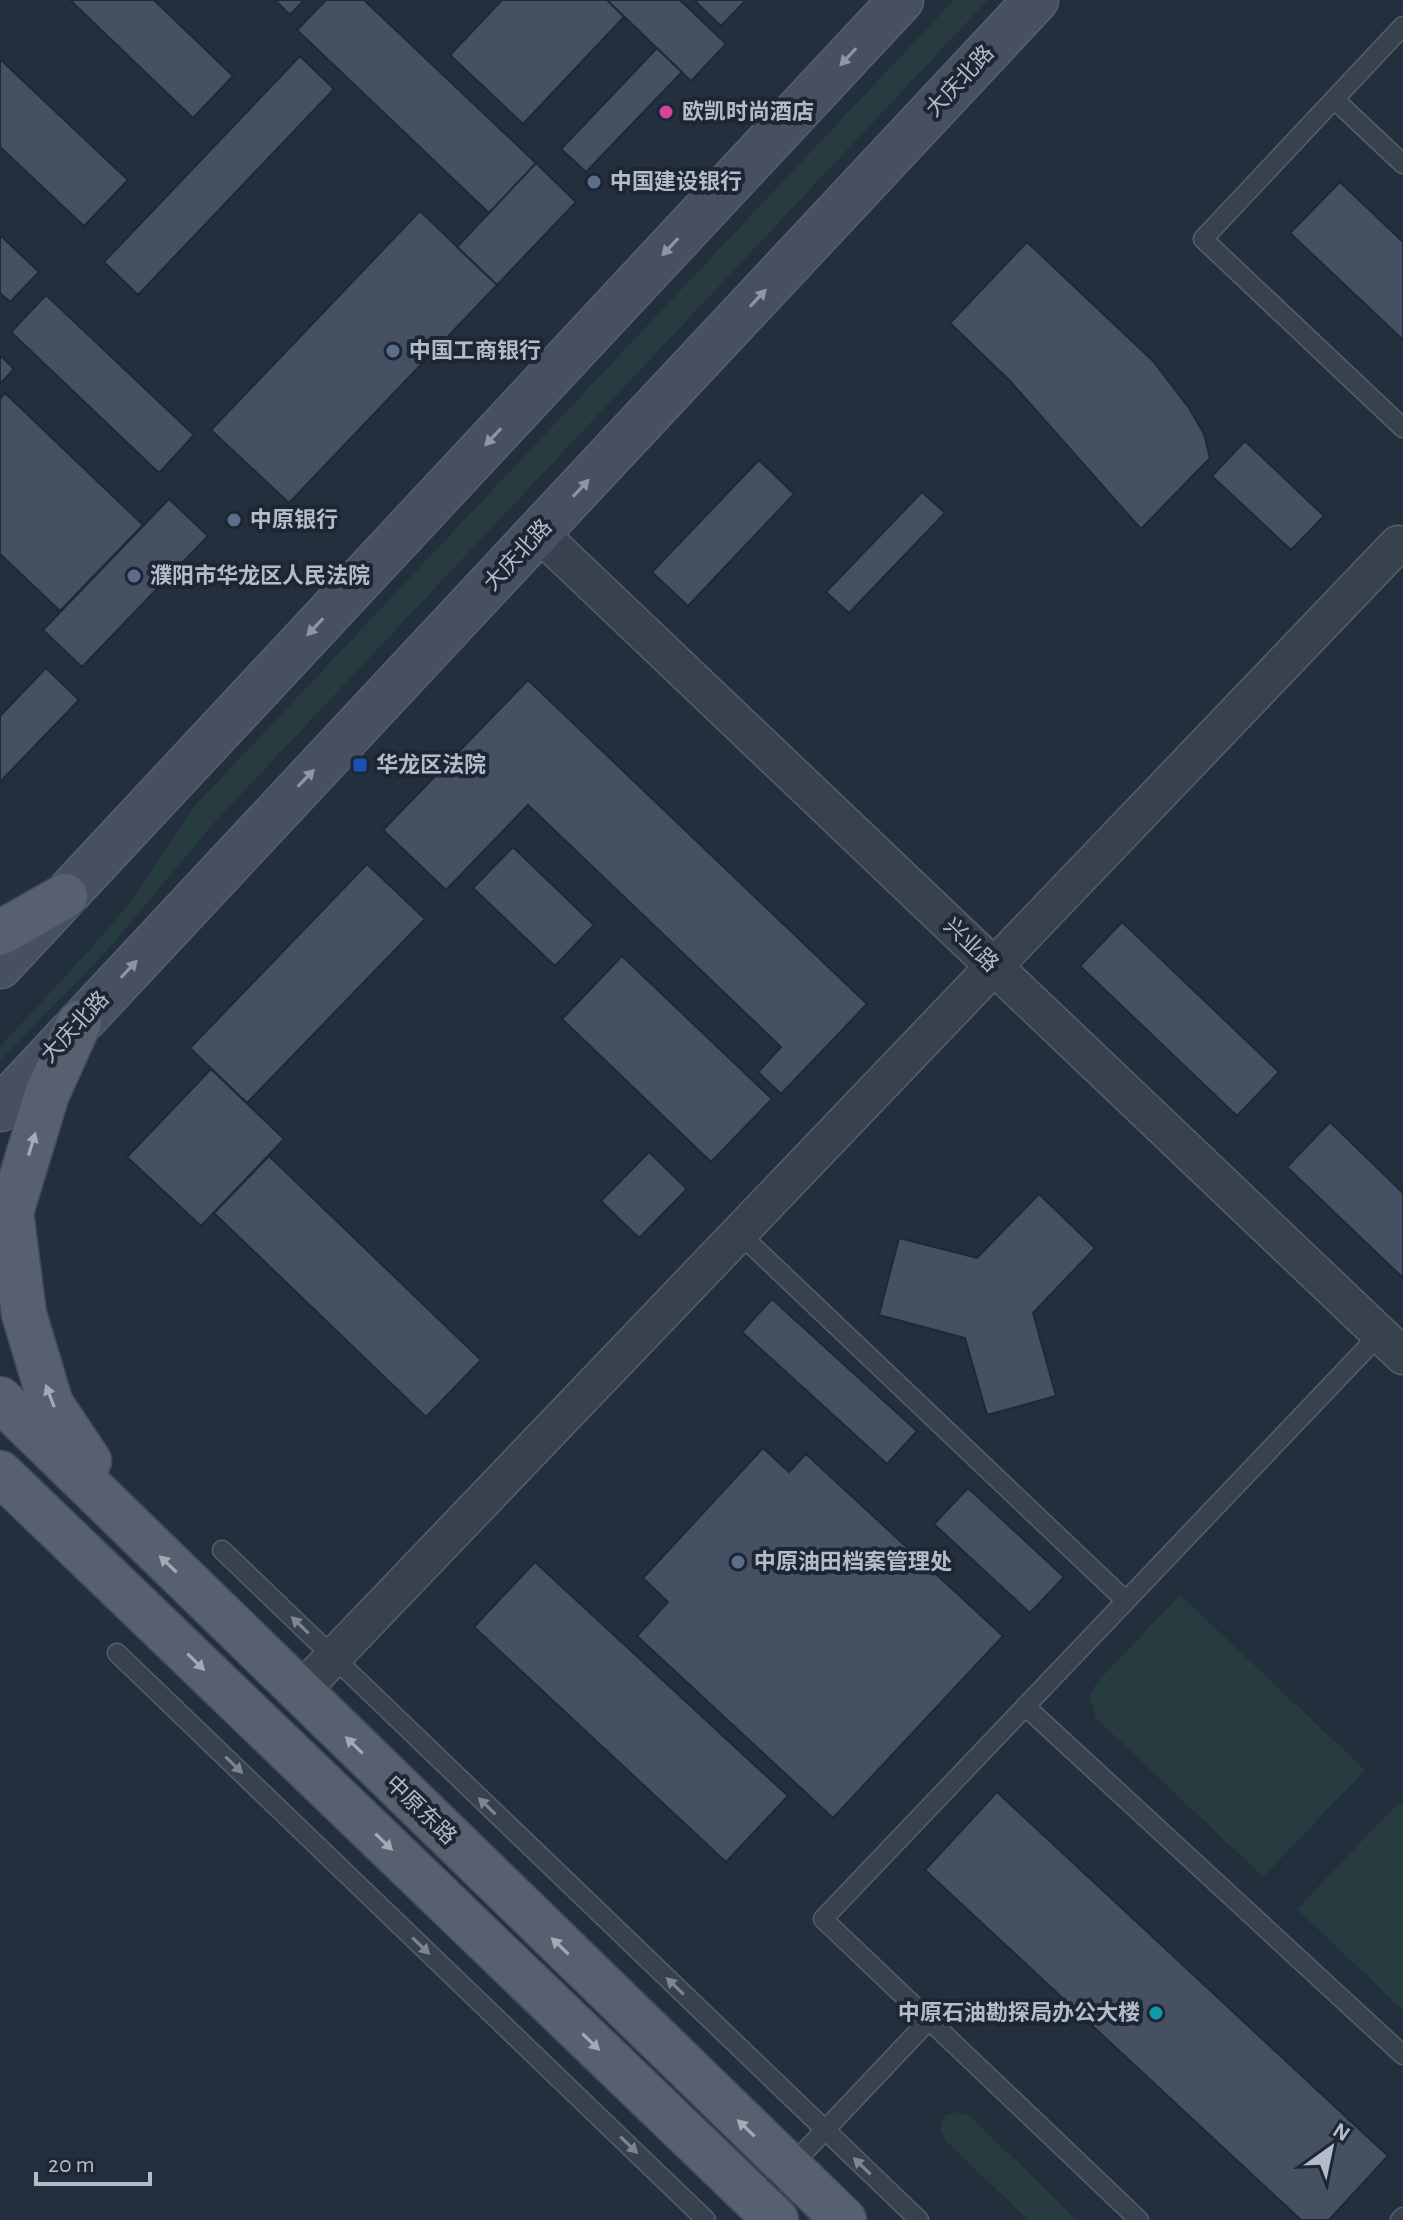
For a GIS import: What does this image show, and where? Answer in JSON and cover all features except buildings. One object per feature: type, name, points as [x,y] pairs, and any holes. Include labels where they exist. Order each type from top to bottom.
[{"type":"main road","points":[[0,966],[901,0]]},
{"type":"main road","name":"大庆北路","points":[[0,1109],[269,817],[539,533],[1036,0]]},
{"type":"main road","points":[[0,933],[65,896]]},
{"type":"main road","points":[[79,1023],[47,1094],[11,1212],[24,1314],[51,1404],[136,1533]]},
{"type":"main road","name":"中原东路","points":[[0,1399],[844,2220]]},
{"type":"main road","points":[[0,1473],[766,2211]]},
{"type":"main road","points":[[0,1507],[60,1530]]},
{"type":"street","name":"兴业路","points":[[539,533],[1392,1345]]},
{"type":"street","points":[[300,1692],[1398,544]]},
{"type":"lane","points":[[1403,26],[1203,239],[1403,428]]},
{"type":"lane","points":[[1334,99],[1403,164]]},
{"type":"lane","points":[[739,1233],[1126,1601]]},
{"type":"lane","points":[[1139,2220],[823,1919],[1126,1601],[1392,1345]]},
{"type":"lane","points":[[222,1550],[919,2220]]},
{"type":"lane","points":[[117,1653],[706,2220]]},
{"type":"lane","points":[[1025,1706],[1403,2055]]},
{"type":"lane","points":[[766,2211],[788,2168],[929,2020]]},
{"type":"green space","points":[[954,0],[988,0],[214,823],[111,946],[0,1061],[0,1047],[128,905],[192,809]]},
{"type":"green space","points":[[1180,1595],[1365,1770],[1263,1877],[1096,1718],[1089,1695],[1098,1681]]},
{"type":"green space","points":[[1399,1802],[1403,1806],[1403,2010],[1297,1909]]},
{"type":"green space","points":[[956,2112],[970,2116],[1074,2220],[1028,2220],[946,2141],[940,2128],[944,2116]]},
{"type":"place","name":"欧凯时尚酒店","points":[[666,112]]},
{"type":"place","name":"中国建设银行","points":[[594,182]]},
{"type":"place","name":"中国工商银行","points":[[393,351]]},
{"type":"place","name":"中原银行","points":[[234,520]]},
{"type":"place","name":"濮阳市华龙区人民法院","points":[[134,576]]},
{"type":"place","name":"华龙区法院","points":[[360,765]]},
{"type":"place","name":"中原油田档案管理处","points":[[738,1562]]},
{"type":"place","name":"中原石油勘探局办公大楼","points":[[1156,2013]]}]
